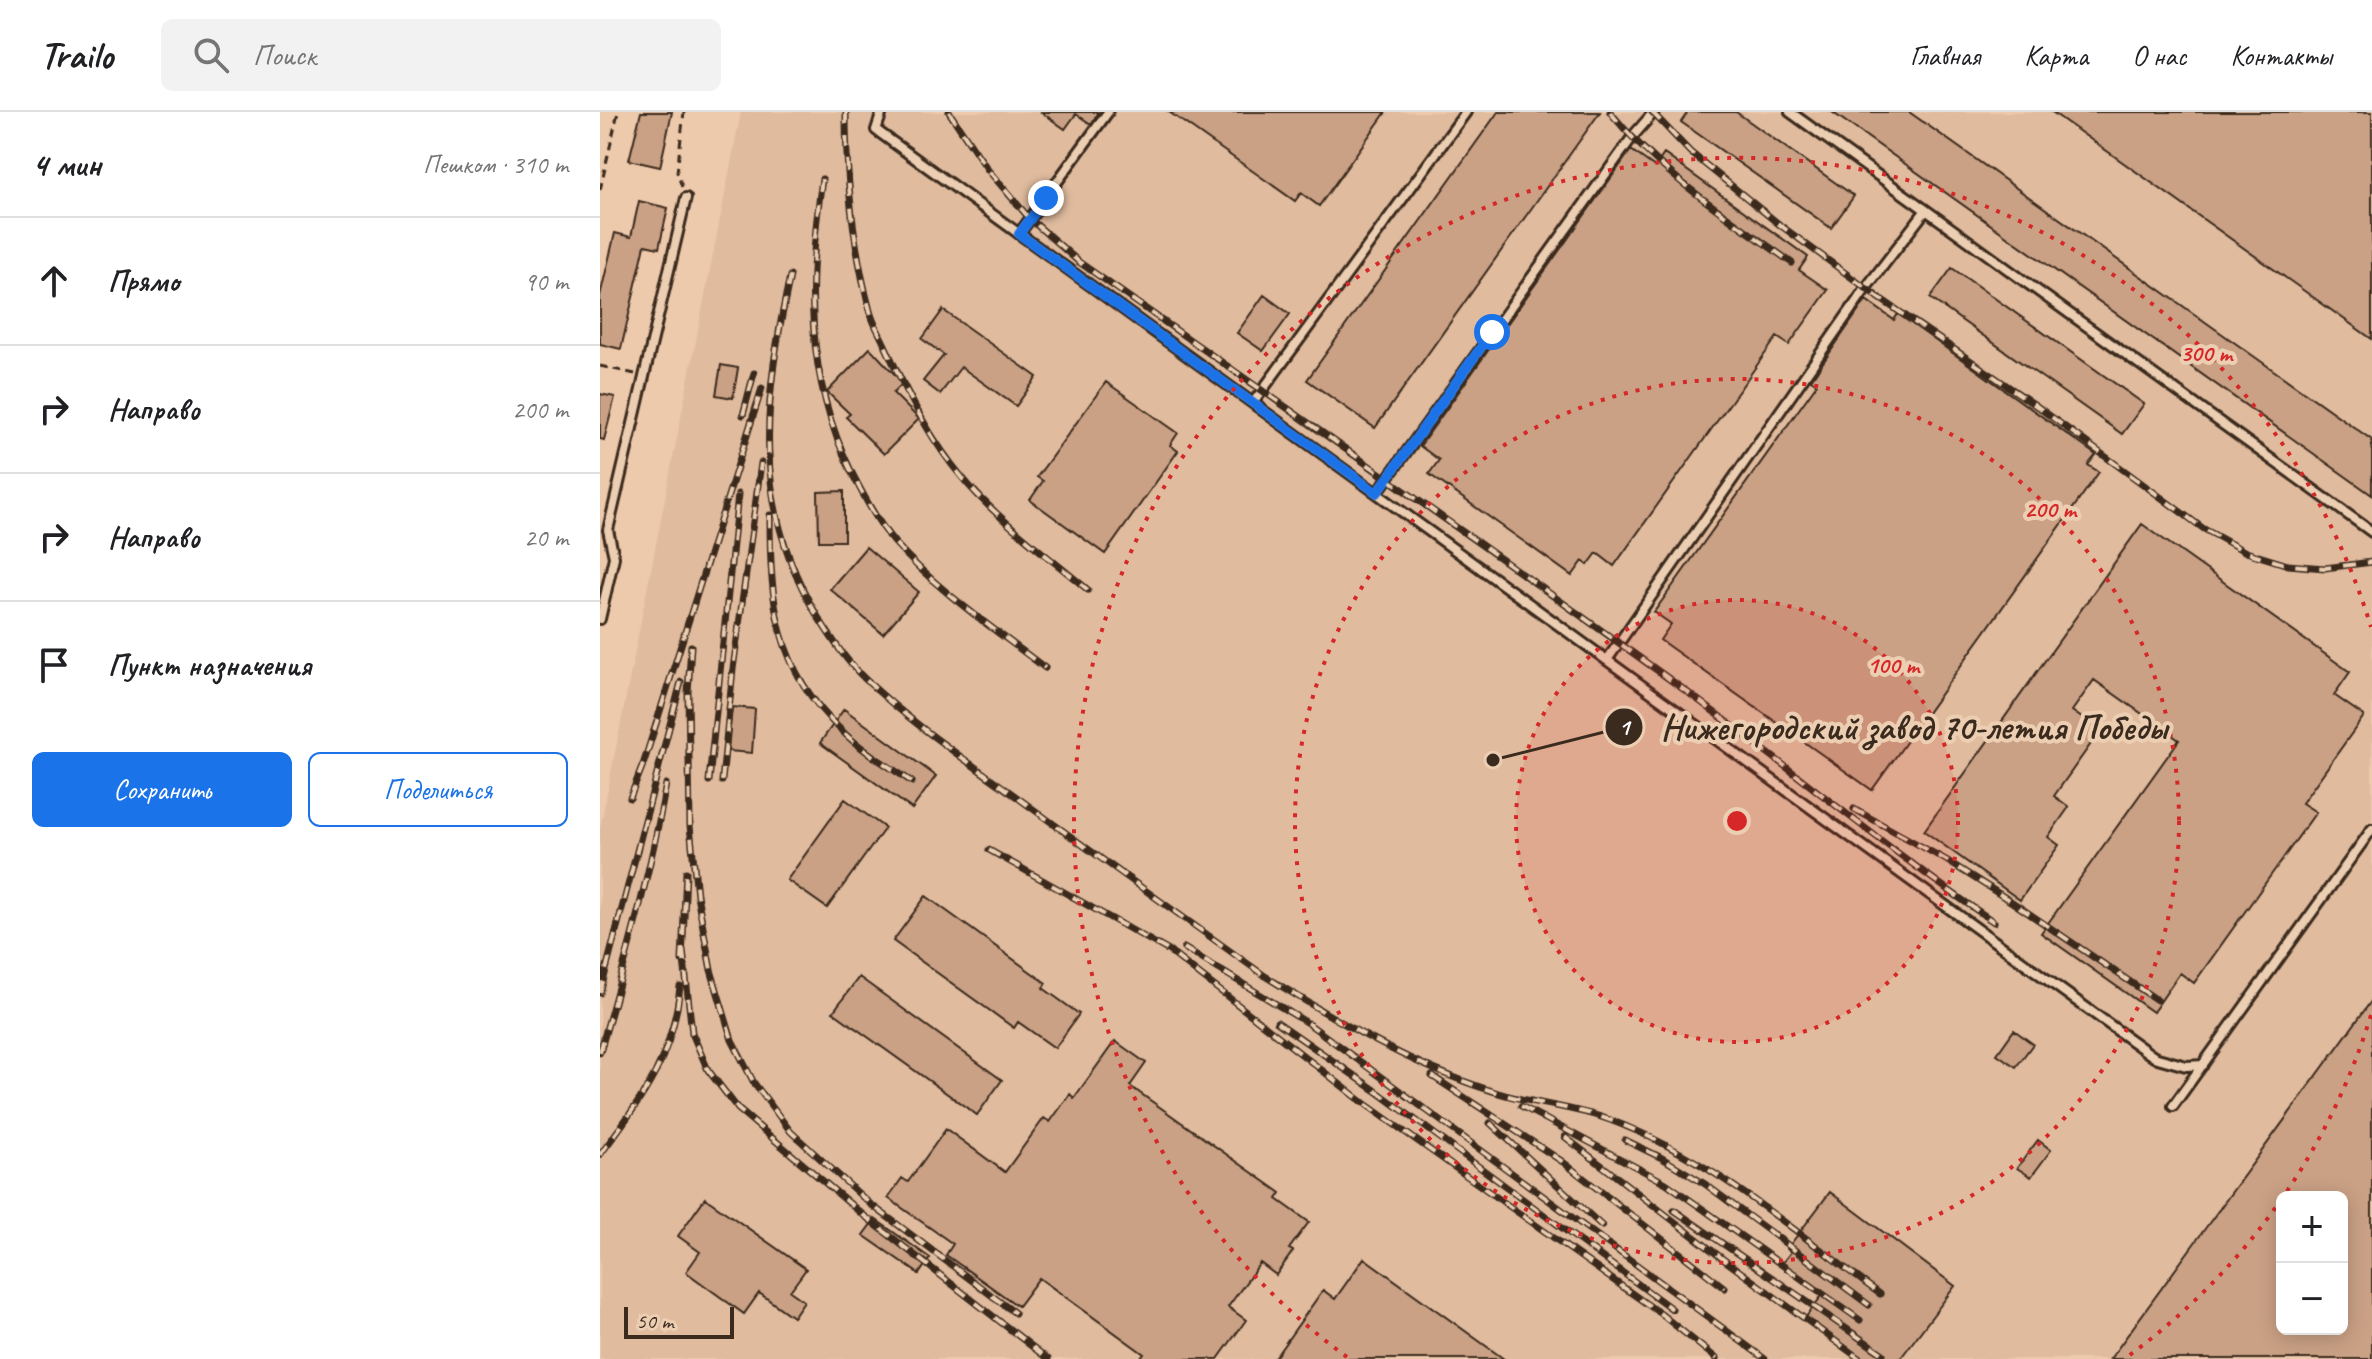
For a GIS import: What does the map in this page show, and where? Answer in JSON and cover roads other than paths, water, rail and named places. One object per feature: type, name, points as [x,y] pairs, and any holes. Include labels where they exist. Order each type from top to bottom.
[{"type":"lane","points":[[882,112],[876,130],[2154,1057],[2186,1066],[2203,1065]]},
{"type":"lane","points":[[1019,234],[1108,112]]},
{"type":"lane","points":[[1253,403],[1466,112]]},
{"type":"lane","points":[[1377,493],[1633,136],[1654,112]]},
{"type":"lane","points":[[1790,112],[2372,532]]},
{"type":"lane","points":[[600,619],[614,557],[608,530],[686,198]]},
{"type":"lane","points":[[1607,660],[1866,288],[1926,210]]},
{"type":"lane","points":[[2173,1106],[2372,829]]},
{"type":"railway","points":[[846,112],[852,212],[864,287],[873,320],[909,396],[938,446],[974,491],[1088,590]]},
{"type":"railway","points":[[949,112],[988,170],[1030,219],[1079,262],[1690,694],[1994,922]]},
{"type":"railway","points":[[1610,112],[1673,175],[1792,263]]},
{"type":"railway","points":[[1652,112],[1690,152],[1780,225],[2038,407],[2204,529],[2246,552],[2288,565],[2325,568],[2372,562]]},
{"type":"railway","points":[[822,179],[812,291],[814,328],[825,399],[851,471],[882,526],[912,561],[1045,668]]},
{"type":"railway","points":[[790,276],[774,365],[770,408],[772,492],[781,534],[796,575],[818,617],[845,657],[865,679],[957,754],[1292,993],[1375,1041],[1432,1068],[1506,1095],[1596,1115],[1647,1136],[1682,1154],[1751,1198],[1880,1294]]},
{"type":"railway","points":[[743,415],[754,373]]},
{"type":"railway","points":[[630,798],[762,388]]},
{"type":"railway","points":[[722,781],[733,669],[761,463]]},
{"type":"railway","points":[[709,781],[738,494]]},
{"type":"railway","points":[[770,515],[775,605],[781,632],[802,683],[850,738],[912,782]]},
{"type":"railway","points":[[691,646],[688,692],[690,826],[697,895],[711,970],[732,1040],[754,1083],[791,1132],[869,1203],[1015,1313]]},
{"type":"railway","points":[[600,993],[681,682]]},
{"type":"railway","points":[[600,1052],[645,885],[666,784]]},
{"type":"railway","points":[[1854,809],[1946,860],[2157,1000]]},
{"type":"railway","points":[[989,850],[1169,951],[1364,1103],[1661,1314],[1717,1359]]},
{"type":"railway","points":[[682,960],[686,872]]},
{"type":"railway","points":[[1184,948],[1309,1024],[1765,1359]]},
{"type":"railway","points":[[683,950],[692,1033],[708,1070],[738,1109],[862,1214],[1048,1359]]},
{"type":"railway","points":[[600,1155],[653,1077],[670,1036],[680,987]]},
{"type":"railway","points":[[1277,1022],[1375,1090],[1672,1309]]},
{"type":"railway","points":[[1432,1076],[1563,1162],[1725,1288]]},
{"type":"railway","points":[[1521,1106],[1666,1183],[1860,1320]]},
{"type":"railway","points":[[1490,1123],[1602,1226]]},
{"type":"railway","points":[[1565,1137],[1727,1262],[1860,1359]]},
{"type":"railway","points":[[1625,1140],[1705,1184],[1869,1305]]},
{"type":"railway","points":[[1674,1210],[1883,1354]]},
{"type":"place","name":"Нижегородский завод 70-летия Победы","points":[[1493,760]]}]
